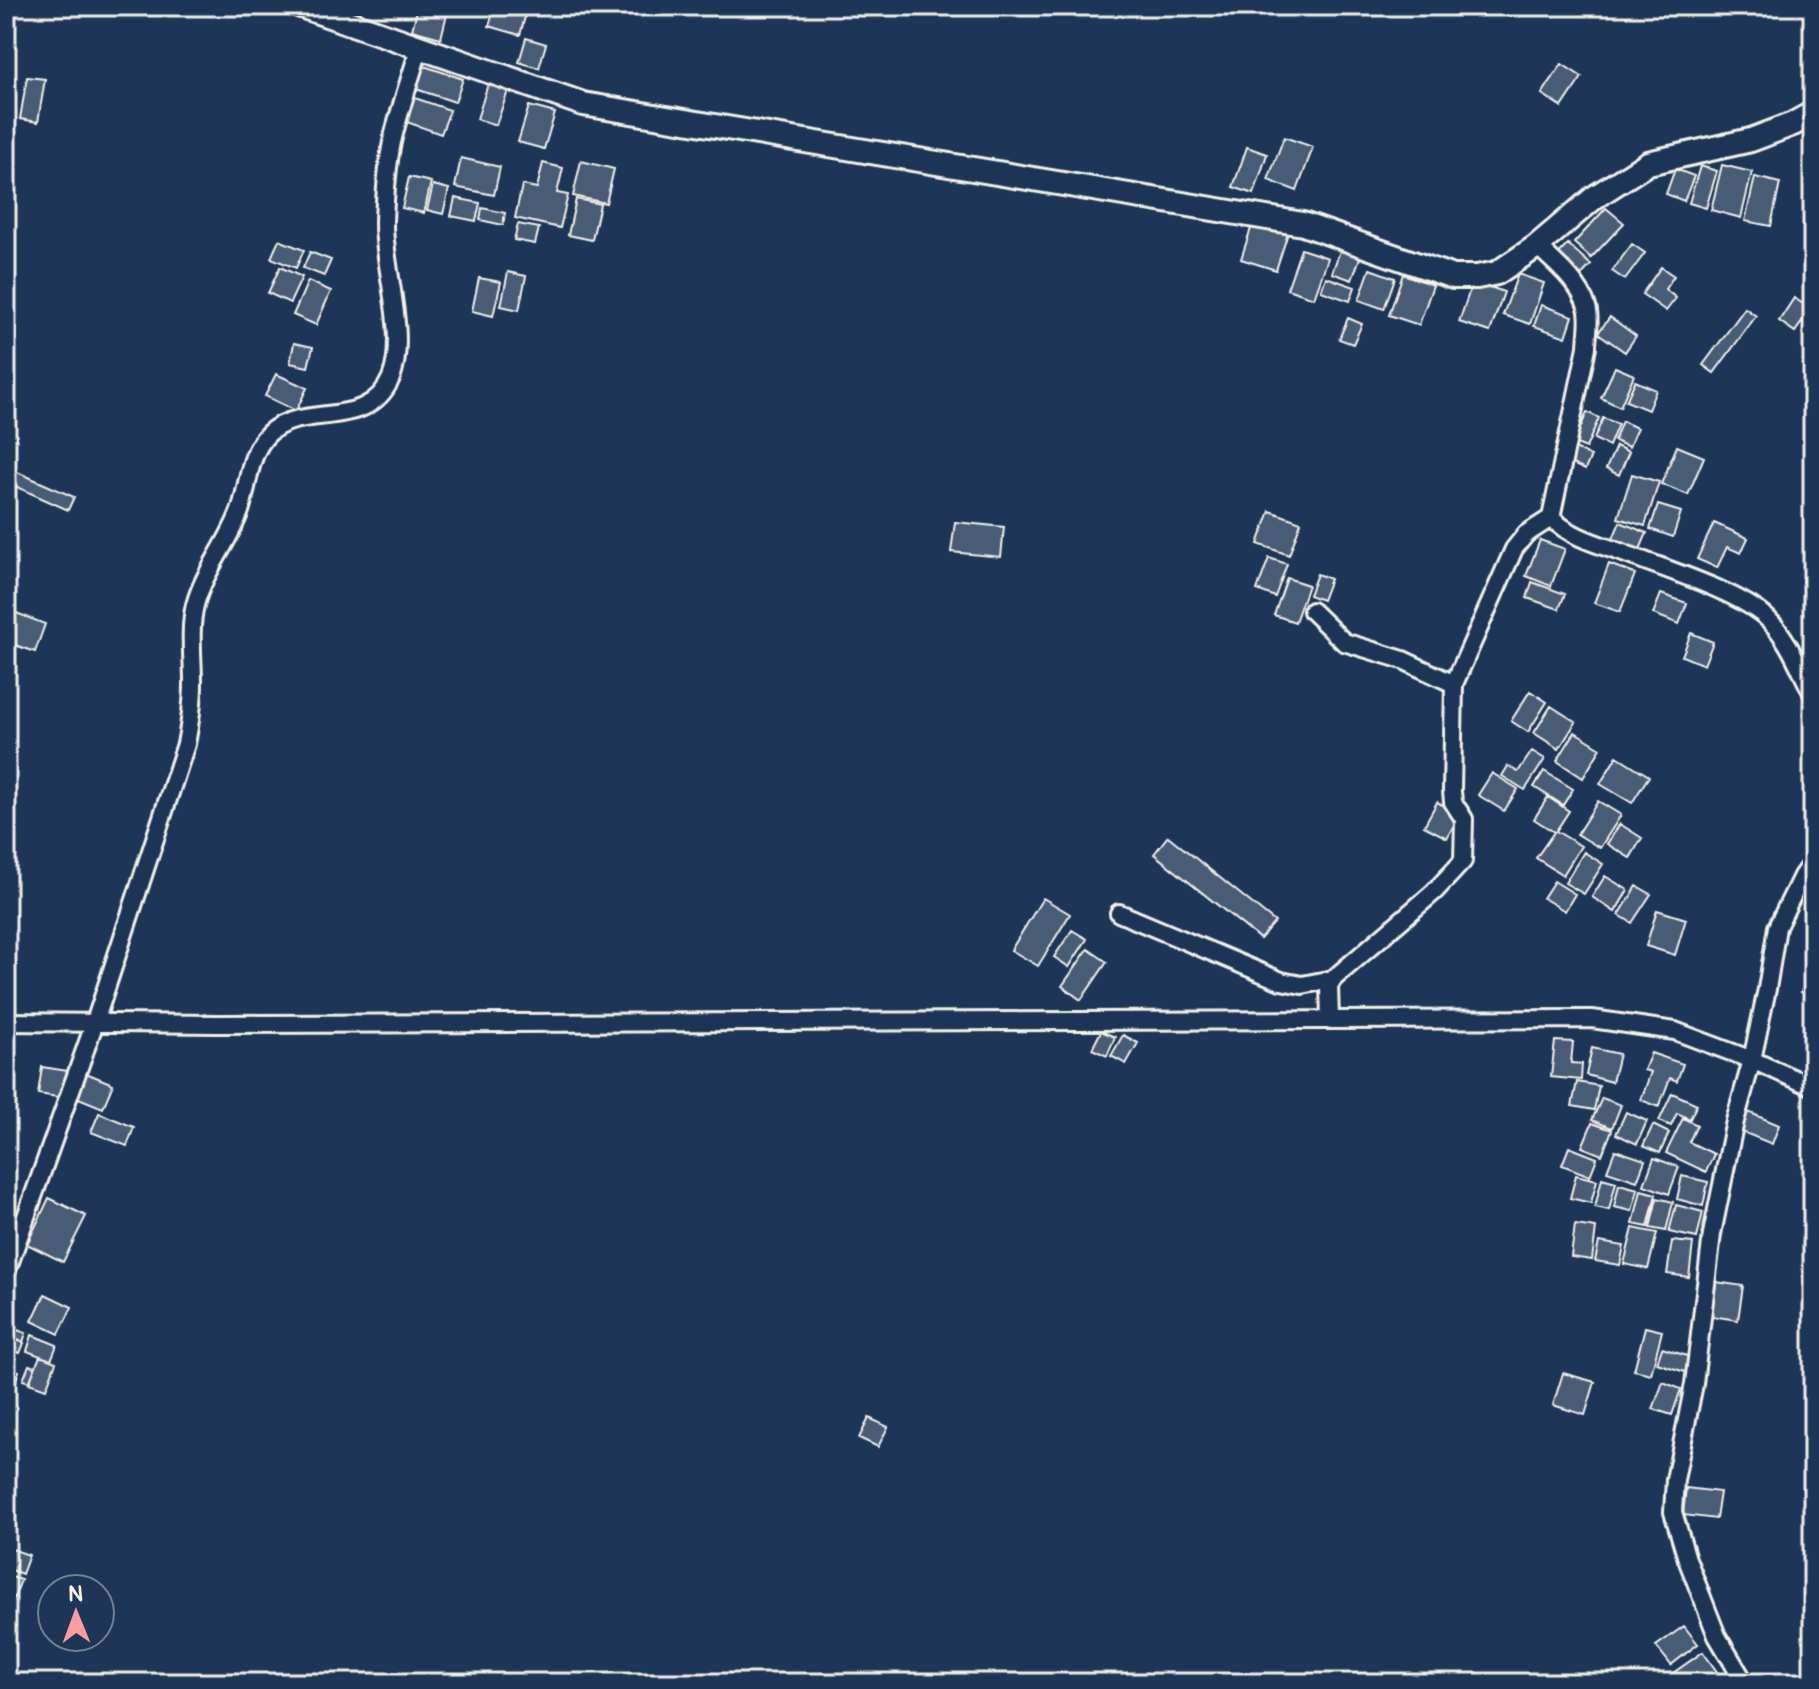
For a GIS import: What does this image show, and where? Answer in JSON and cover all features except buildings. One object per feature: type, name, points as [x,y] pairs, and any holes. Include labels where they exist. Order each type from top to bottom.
[{"type":"street","points":[[301,6],[583,104],[1303,224],[1453,277],[1497,273],[1537,246],[1595,197],[1648,163],[1751,140],[1813,113]]},
{"type":"street","points":[[6,1273],[12,1237],[95,1022],[186,744],[192,712],[195,605],[240,512],[253,459],[262,441],[287,421],[357,410],[379,395],[396,363],[384,223],[392,144],[419,49]]},
{"type":"street","points":[[1330,1019],[1329,986],[1333,979],[1434,892],[1463,861],[1464,819],[1453,802],[1452,791],[1454,684],[1514,549],[1526,534],[1551,518],[1587,347],[1587,307],[1570,279],[1537,246]]},
{"type":"street","points":[[1551,518],[1572,534],[1693,580],[1753,607],[1770,620],[1784,638],[1813,694]]},
{"type":"street","points":[[1312,611],[1344,642],[1403,660],[1454,684]]},
{"type":"street","points":[[1801,670],[1813,651]]},
{"type":"street","points":[[1745,1683],[1717,1636],[1687,1559],[1673,1512],[1675,1480],[1694,1384],[1712,1234],[1735,1121],[1752,1060],[1777,927],[1802,876],[1813,861]]},
{"type":"street","points":[[1119,913],[1281,981],[1302,985],[1333,979]]},
{"type":"street","points":[[6,1022],[234,1024],[1592,1019],[1675,1031],[1813,1087]]}]
